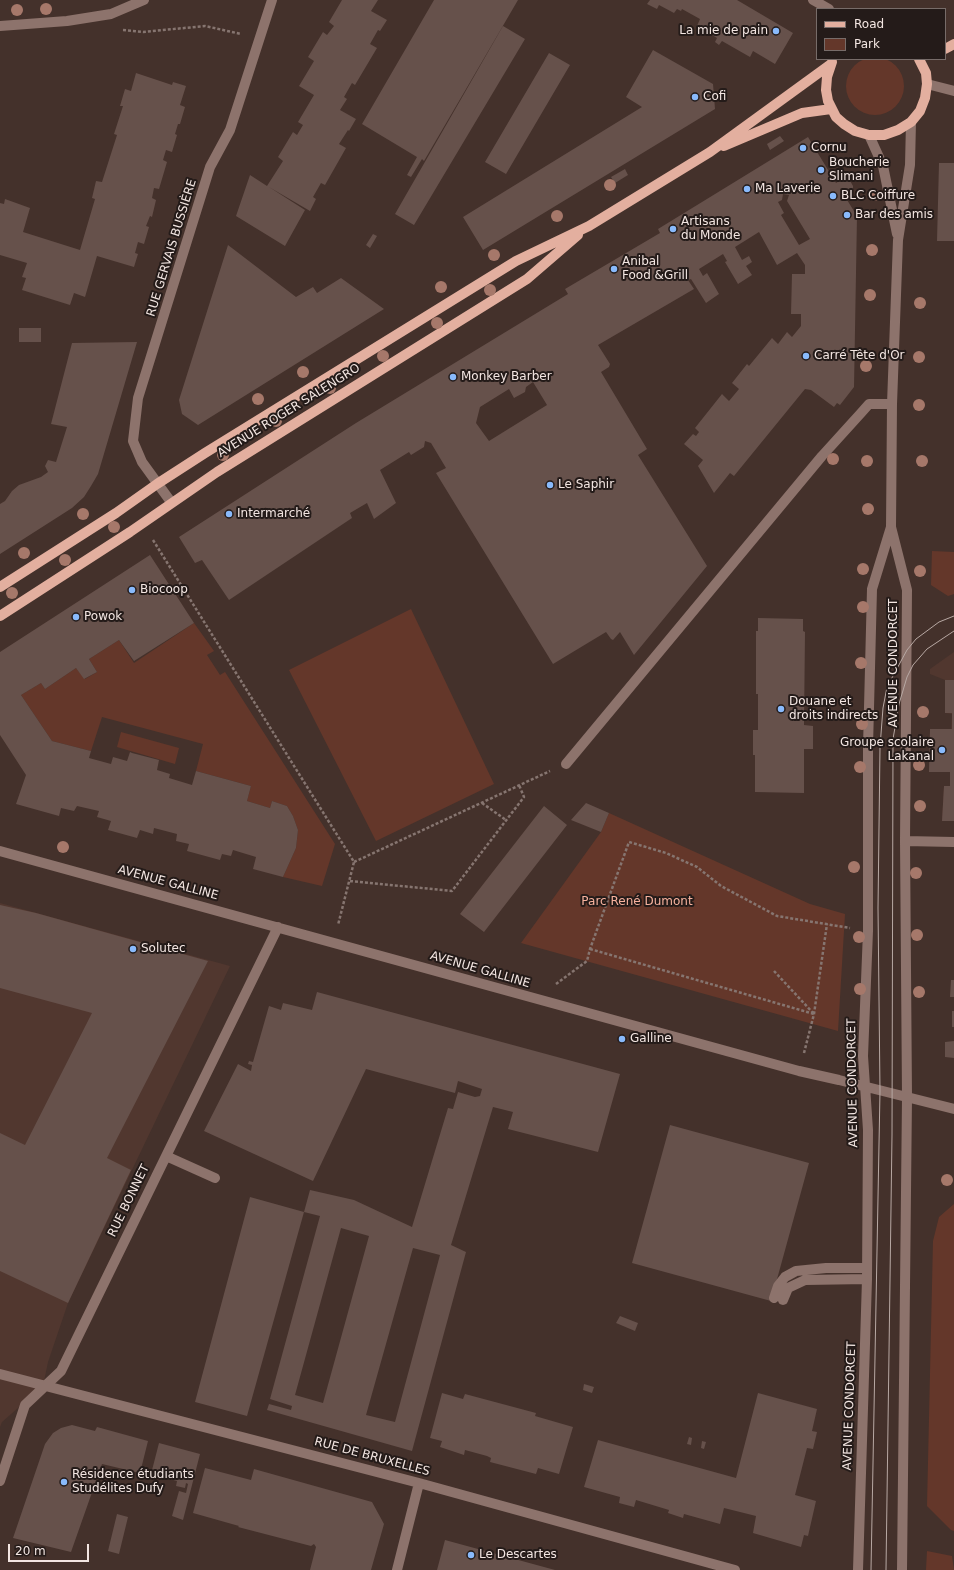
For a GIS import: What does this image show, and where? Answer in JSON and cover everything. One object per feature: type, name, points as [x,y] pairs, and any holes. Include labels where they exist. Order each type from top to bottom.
[{"type":"main road","points":[[832,62],[827,77],[826,90],[831,109],[844,124],[855,131],[868,135],[884,135],[898,130],[911,122],[920,111],[925,98],[927,84],[926,73],[922,60]]},
{"type":"main road","name":"AVENUE ROGER SALENGRO","points":[[0,587],[116,513],[157,484],[516,261],[589,226],[710,152],[832,62]]},
{"type":"main road","name":"AVENUE ROGER SALENGRO","points":[[710,152],[802,114],[831,109]]},
{"type":"main road","name":"AVENUE ROGER SALENGRO","points":[[0,616],[142,523],[170,502],[527,279],[589,226]]},
{"type":"street","points":[[0,26],[68,21],[111,14],[144,0]]},
{"type":"street","name":"RUE GERVAIS BUSSIÈRE","points":[[170,502],[142,462],[133,441],[138,398],[210,167],[230,130],[272,0]]},
{"type":"street","points":[[813,0],[827,8]]},
{"type":"street","points":[[927,84],[954,90]]},
{"type":"street","name":"AVENUE CONDORCET","points":[[902,1570],[907,1096],[905,841],[907,590],[891,527],[892,404],[898,240],[910,165],[911,122]]},
{"type":"street","name":"AVENUE CONDORCET","points":[[868,135],[883,166],[898,240]]},
{"type":"street","points":[[566,764],[822,456],[870,404],[892,404]]},
{"type":"street","name":"AVENUE CONDORCET","points":[[858,1570],[867,1279],[868,1130],[863,1056],[868,931],[868,747],[872,589],[891,527]]},
{"type":"street","points":[[905,841],[954,842]]},
{"type":"street","name":"AVENUE GALLINE","points":[[0,851],[278,927],[536,1000],[799,1071],[866,1088],[907,1096],[954,1109]]},
{"type":"street","name":"RUE BONNET","points":[[0,1481],[25,1405],[43,1386],[61,1371],[278,927]]},
{"type":"street","points":[[166,1156],[215,1178]]},
{"type":"street","points":[[866,1268],[826,1268],[796,1271],[785,1277],[778,1286],[779,1299],[788,1288],[805,1280],[867,1279]]},
{"type":"street","name":"RUE DE BRUXELLES","points":[[0,1374],[419,1482],[735,1570]]},
{"type":"street","points":[[397,1570],[419,1482]]},
{"type":"path","points":[[116,30],[143,32],[205,26],[240,34],[258,40]]},
{"type":"path","points":[[142,523],[354,862],[334,943]]},
{"type":"path","points":[[354,862],[566,764]]},
{"type":"path","points":[[350,881],[452,891],[524,796],[519,785]]},
{"type":"path","points":[[482,803],[506,820]]},
{"type":"path","points":[[536,1000],[587,961],[629,842],[666,853],[697,867],[721,886],[777,916],[868,931]]},
{"type":"path","points":[[799,1071],[814,1014],[827,924]]},
{"type":"path","points":[[590,949],[814,1014]]},
{"type":"path","points":[[774,971],[814,1014]]},
{"type":"shaded area","name":"Groupe scolaire Lakanal","points":[[954,652],[954,821],[942,821],[944,786],[950,786],[950,772],[929,772],[930,729],[951,729],[952,714],[945,713],[945,680],[930,674],[930,669]]},
{"type":"shaded area","points":[[0,903],[230,966],[68,1303],[48,1362],[43,1386],[2,1422],[0,1427]]},
{"type":"green space","points":[[862,60],[888,60],[899,70],[904,86],[902,97],[891,110],[886,113],[875,115],[864,113],[851,102],[848,97],[846,86],[848,75],[851,70]]},
{"type":"green space","points":[[932,551],[954,552],[954,594],[948,596],[931,585]]},
{"type":"green space","points":[[411,609],[494,784],[376,841],[289,670]]},
{"type":"green space","points":[[194,623],[214,651],[207,655],[220,675],[225,672],[335,844],[322,886],[283,877],[296,848],[298,830],[293,816],[287,806],[272,801],[270,808],[247,801],[251,786],[196,771],[203,744],[102,717],[91,751],[52,741],[21,695],[41,683],[45,689],[76,668],[85,679],[97,672],[89,659],[119,640],[134,663]]},
{"type":"green space","points":[[121,732],[179,748],[175,764],[117,747]]},
{"type":"green space","name":"Parc René Dumont","points":[[609,813],[810,904],[845,914],[838,1031],[521,943],[601,832]]},
{"type":"green space","points":[[954,1204],[954,1531],[951,1530],[927,1506],[933,1241],[939,1217]]},
{"type":"green space","points":[[927,1551],[952,1556],[954,1570],[926,1570]]},
{"type":"building","points":[[342,0],[378,0],[371,11],[387,20],[380,31],[378,30],[370,44],[377,48],[355,85],[352,83],[344,97],[347,99],[340,110],[356,119],[339,144],[346,148],[325,185],[321,183],[313,197],[316,199],[310,211],[269,187],[305,210],[285,246],[236,216],[250,175],[267,186],[283,161],[278,157],[293,132],[297,135],[303,125],[298,122],[314,95],[299,86],[314,61],[308,57],[323,32],[327,35],[334,26],[329,22]]},
{"type":"building","points":[[434,0],[518,0],[424,161],[422,159],[411,177],[407,175],[417,157],[362,124]]},
{"type":"building","points":[[650,0],[737,0],[793,33],[775,64],[753,51],[750,57],[722,41],[719,45],[715,42],[717,38],[697,26],[700,19],[682,9],[681,11],[677,9],[674,13],[659,5],[657,9],[647,4]]},
{"type":"building","points":[[503,26],[525,39],[414,225],[395,214]]},
{"type":"building","points":[[653,50],[713,84],[715,109],[483,250],[463,217],[642,107],[626,97]]},
{"type":"building","points":[[549,53],[570,65],[506,174],[485,162]]},
{"type":"building","points":[[136,73],[172,85],[173,82],[186,86],[180,105],[185,107],[180,124],[178,124],[175,134],[177,135],[172,152],[166,150],[163,160],[167,162],[159,189],[154,188],[152,198],[156,200],[152,217],[150,216],[146,226],[149,227],[144,244],[138,242],[135,253],[138,254],[134,267],[97,256],[85,297],[74,293],[70,305],[22,290],[26,278],[22,277],[27,263],[0,255],[0,203],[4,204],[5,199],[30,208],[23,232],[80,250],[95,199],[92,198],[96,181],[102,182],[117,135],[114,134],[123,106],[120,106],[125,89],[131,91]]},
{"type":"building","points":[[780,136],[784,141],[770,150],[767,144]]},
{"type":"building","points":[[808,137],[836,183],[845,177],[849,179],[853,186],[853,190],[844,195],[857,216],[854,387],[840,405],[837,403],[834,407],[811,390],[805,389],[734,476],[730,473],[714,493],[698,466],[703,460],[684,444],[693,434],[696,436],[699,432],[695,428],[722,394],[729,401],[739,389],[732,383],[747,364],[749,366],[772,338],[778,344],[787,332],[792,337],[801,326],[801,314],[791,314],[792,274],[805,274],[805,265],[797,253],[777,265],[759,232],[735,247],[742,260],[749,256],[752,262],[746,266],[752,275],[738,284],[725,262],[727,261],[723,254],[699,269],[703,276],[707,273],[719,294],[706,303],[691,279],[688,280],[694,289],[598,345],[610,364],[609,367],[601,372],[647,449],[638,455],[707,566],[634,655],[620,632],[613,640],[606,632],[553,664],[436,473],[446,468],[431,443],[425,441],[424,447],[411,455],[409,452],[380,470],[396,503],[374,519],[367,503],[350,513],[352,518],[229,600],[202,560],[195,563],[179,537],[356,423],[568,294],[565,289],[660,233],[658,229]],"holes":[[[783,194],[789,195],[787,201],[810,239],[799,245],[781,215],[784,213],[778,202],[782,200]],[[533,382],[547,405],[489,441],[476,423],[480,407],[509,389],[514,398],[525,392],[526,387]]]},
{"type":"building","points":[[939,163],[954,163],[954,241],[937,241]]},
{"type":"building","points":[[625,169],[628,175],[615,183],[611,177]]},
{"type":"building","points":[[373,234],[377,236],[370,248],[366,245]]},
{"type":"building","points":[[228,245],[296,297],[313,287],[317,293],[341,278],[384,309],[198,425],[182,414],[179,400]]},
{"type":"building","points":[[19,328],[41,328],[41,342],[19,342]]},
{"type":"building","points":[[137,342],[98,474],[84,497],[72,508],[0,554],[0,504],[5,501],[12,491],[19,485],[41,477],[48,472],[45,466],[48,460],[56,462],[67,427],[51,424],[72,343]]},
{"type":"building","points":[[150,555],[194,623],[134,661],[119,640],[89,659],[97,672],[84,679],[76,668],[45,689],[41,683],[21,695],[52,741],[91,751],[89,758],[111,764],[113,757],[127,761],[130,752],[159,760],[157,770],[170,774],[169,778],[192,785],[196,771],[251,786],[247,801],[270,808],[272,801],[287,806],[293,816],[298,830],[296,848],[283,877],[253,869],[256,857],[233,850],[231,856],[222,854],[220,860],[187,851],[189,844],[176,841],[177,834],[154,828],[153,834],[140,830],[137,838],[108,830],[111,821],[97,817],[99,811],[77,806],[74,811],[61,808],[59,816],[16,804],[26,775],[0,735],[0,652]]},
{"type":"building","name":"Douane et droits indirects","points":[[758,618],[803,619],[803,631],[805,632],[804,725],[813,726],[813,749],[804,749],[804,793],[755,792],[753,730],[758,730],[758,694],[756,694],[756,631],[758,631]]},
{"type":"building","name":"Groupe scolaire Lakanal","points":[[945,680],[954,680],[954,821],[942,821],[944,786],[950,786],[950,772],[929,772],[930,729],[952,729],[952,713],[945,713]]},
{"type":"building","points":[[586,803],[609,813],[601,832],[571,820]]},
{"type":"building","points":[[544,806],[567,825],[484,932],[460,914]]},
{"type":"building","points":[[0,905],[36,913],[208,961],[107,1158],[131,1170],[68,1303],[0,1271],[0,1133],[25,1145],[92,1013],[0,988]]},
{"type":"building","points":[[951,980],[954,980],[954,997],[950,997]]},
{"type":"building","points":[[317,992],[620,1074],[598,1152],[508,1129],[513,1112],[493,1107],[451,1245],[466,1252],[412,1451],[267,1410],[269,1404],[291,1410],[292,1406],[270,1399],[320,1216],[304,1212],[310,1190],[354,1200],[412,1227],[448,1108],[453,1109],[458,1092],[475,1097],[480,1096],[482,1089],[458,1081],[455,1093],[366,1069],[313,1181],[204,1131],[238,1064],[251,1071],[252,1065],[248,1064],[249,1061],[253,1062],[269,1006],[281,1010],[283,1003],[312,1010]],"holes":[[[341,1228],[369,1236],[323,1403],[295,1395]],[[413,1248],[440,1255],[395,1422],[366,1415]]]},
{"type":"building","points":[[952,1011],[954,1011],[954,1027],[952,1027]]},
{"type":"building","points":[[954,1041],[954,1058],[945,1057],[945,1042]]},
{"type":"building","points":[[670,1125],[809,1163],[771,1301],[632,1263]]},
{"type":"building","points":[[250,1197],[304,1212],[247,1416],[195,1402]]},
{"type":"building","points":[[620,1316],[638,1323],[635,1331],[616,1323]]},
{"type":"building","points":[[584,1384],[594,1387],[592,1393],[583,1390]]},
{"type":"building","points":[[442,1393],[463,1399],[465,1394],[536,1413],[535,1416],[573,1427],[559,1474],[538,1468],[536,1474],[490,1462],[491,1458],[487,1456],[465,1450],[464,1455],[440,1447],[442,1441],[430,1438]]},
{"type":"building","points":[[758,1393],[817,1409],[812,1431],[817,1432],[813,1449],[807,1448],[795,1495],[816,1501],[808,1536],[804,1535],[801,1547],[753,1533],[756,1516],[724,1508],[720,1524],[684,1514],[683,1518],[668,1513],[669,1510],[636,1500],[634,1507],[619,1503],[620,1497],[584,1487],[598,1440],[736,1478]]},
{"type":"building","name":"Résidence étudiants Studélites Dufy","points":[[72,1425],[95,1431],[97,1427],[148,1441],[140,1473],[102,1464],[71,1552],[13,1538],[45,1444],[53,1433],[61,1428]]},
{"type":"building","points":[[689,1437],[692,1438],[691,1445],[687,1444]]},
{"type":"building","points":[[702,1441],[706,1442],[704,1449],[701,1448]]},
{"type":"building","points":[[159,1443],[200,1454],[183,1520],[172,1516],[179,1491],[186,1493],[188,1484],[186,1483],[185,1488],[176,1486],[177,1481],[151,1474]]},
{"type":"building","points":[[205,1468],[251,1480],[254,1469],[372,1502],[384,1524],[371,1570],[310,1570],[316,1547],[314,1544],[311,1546],[238,1527],[239,1526],[193,1513]]},
{"type":"building","points":[[117,1514],[128,1517],[119,1554],[108,1551]]},
{"type":"building","name":"Le Descartes","points":[[445,1540],[555,1570],[437,1570]]},
{"type":"tram line","points":[[871,1570],[880,1091],[878,908],[880,747],[883,708],[887,687],[907,650],[916,639],[939,622],[954,616]]},
{"type":"tram line","points":[[886,1570],[892,1135],[893,739],[899,704],[907,677],[913,665],[927,649],[954,631]]},
{"type":"place","name":"La mie de pain","points":[[776,31]]},
{"type":"place","name":"Cofi","points":[[695,97]]},
{"type":"place","name":"Cornu","points":[[803,148]]},
{"type":"place","name":"Boucherie Slimani","points":[[821,170]]},
{"type":"place","name":"Ma Laverie","points":[[747,189]]},
{"type":"place","name":"BLC Coiffure","points":[[833,196]]},
{"type":"place","name":"Bar des amis","points":[[847,215]]},
{"type":"place","name":"Artisans du Monde","points":[[673,229]]},
{"type":"place","name":"Anibal Food &Grill","points":[[614,269]]},
{"type":"place","name":"Carré Tête d'Or","points":[[806,356]]},
{"type":"place","name":"Monkey Barber","points":[[453,377]]},
{"type":"place","name":"Le Saphir","points":[[550,485]]},
{"type":"place","name":"Intermarché","points":[[229,514]]},
{"type":"place","name":"Biocoop","points":[[132,590]]},
{"type":"place","name":"Powok","points":[[76,617]]},
{"type":"place","name":"Douane et droits indirects","points":[[781,709]]},
{"type":"place","name":"Groupe scolaire Lakanal","points":[[942,750]]},
{"type":"place","name":"Solutec","points":[[133,949]]},
{"type":"place","name":"Galline","points":[[622,1039]]},
{"type":"place","name":"Résidence étudiants Studélites Dufy","points":[[64,1482]]},
{"type":"place","name":"Le Descartes","points":[[471,1555]]}]
